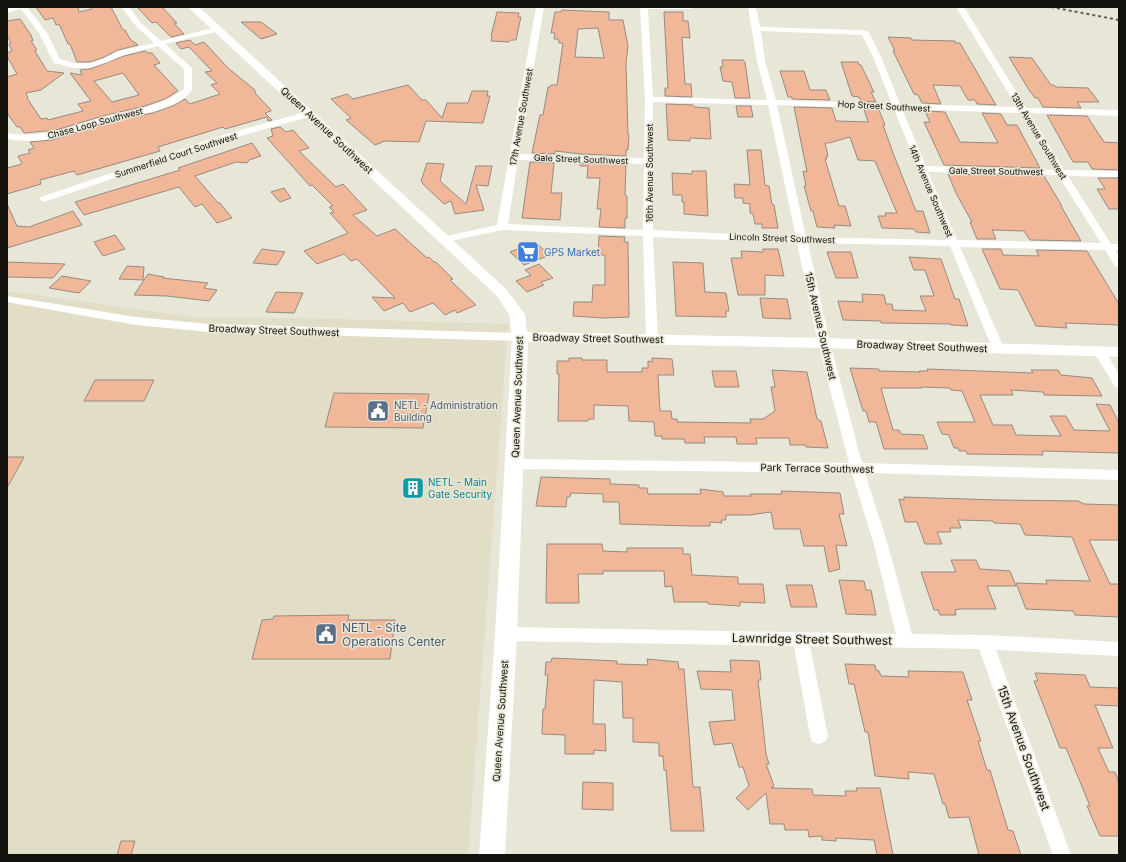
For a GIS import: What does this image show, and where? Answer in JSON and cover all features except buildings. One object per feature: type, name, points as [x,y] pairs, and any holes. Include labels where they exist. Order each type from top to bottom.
[{"type":"main road","name":"Queen Avenue Southwest","points":[[193,7],[446,239],[507,299],[516,314],[520,337],[506,634],[492,855]]},
{"type":"main road","name":"Broadway Street Southwest","points":[[520,337],[824,343],[1119,352]]},
{"type":"street","points":[[7,11],[22,7],[44,33],[58,62],[69,66],[98,64],[121,53],[217,29]]},
{"type":"street","name":"Chase Loop Southwest","points":[[7,136],[21,139],[60,134],[105,119],[172,103],[188,90],[188,68],[144,31],[136,23],[125,7]]},
{"type":"street","name":"17th Avenue Southwest","points":[[502,227],[540,7]]},
{"type":"street","points":[[644,7],[690,8]]},
{"type":"street","name":"16th Avenue Southwest","points":[[644,7],[649,99],[648,233],[652,340]]},
{"type":"street","name":"15th Avenue Southwest","points":[[752,7],[757,29],[761,61],[772,102],[824,343],[857,468],[881,545],[906,641]]},
{"type":"street","name":"13th Avenue Southwest","points":[[960,7],[1119,264]]},
{"type":"street","name":"14th Avenue Southwest","points":[[757,29],[866,33],[998,348]]},
{"type":"street","name":"Hop Street Southwest","points":[[649,99],[1119,113]]},
{"type":"street","name":"Summerfield Court Southwest","points":[[44,199],[226,138],[309,114]]},
{"type":"street","name":"Gale Street Southwest","points":[[513,157],[648,161]]},
{"type":"street","name":"Gale Street Southwest","points":[[922,169],[1119,174]]},
{"type":"street","name":"Lincoln Street Southwest","points":[[446,239],[502,227],[802,240],[1119,246]]},
{"type":"street","name":"Broadway Street Southwest","points":[[7,299],[136,321],[209,328],[520,337]]},
{"type":"street","points":[[1099,351],[1119,384]]},
{"type":"street","name":"Park Terrace Southwest","points":[[514,464],[857,468],[1119,474]]},
{"type":"street","name":"Lawnridge Street Southwest","points":[[506,634],[985,642],[1119,649]]},
{"type":"street","points":[[801,639],[819,736]]},
{"type":"street","name":"15th Avenue Southwest","points":[[985,642],[1062,855]]},
{"type":"shaded area","points":[[7,291],[199,318],[303,318],[508,324],[468,855],[7,855]]},
{"type":"railway","points":[[1051,7],[1119,20]]},
{"type":"place","name":"GPS Market","points":[[528,252]]},
{"type":"place","name":"NETL - Administration Building","points":[[378,411]]},
{"type":"place","name":"NETL - Main Gate Security","points":[[413,488]]},
{"type":"place","name":"NETL - Site Operations Center","points":[[326,634]]}]
